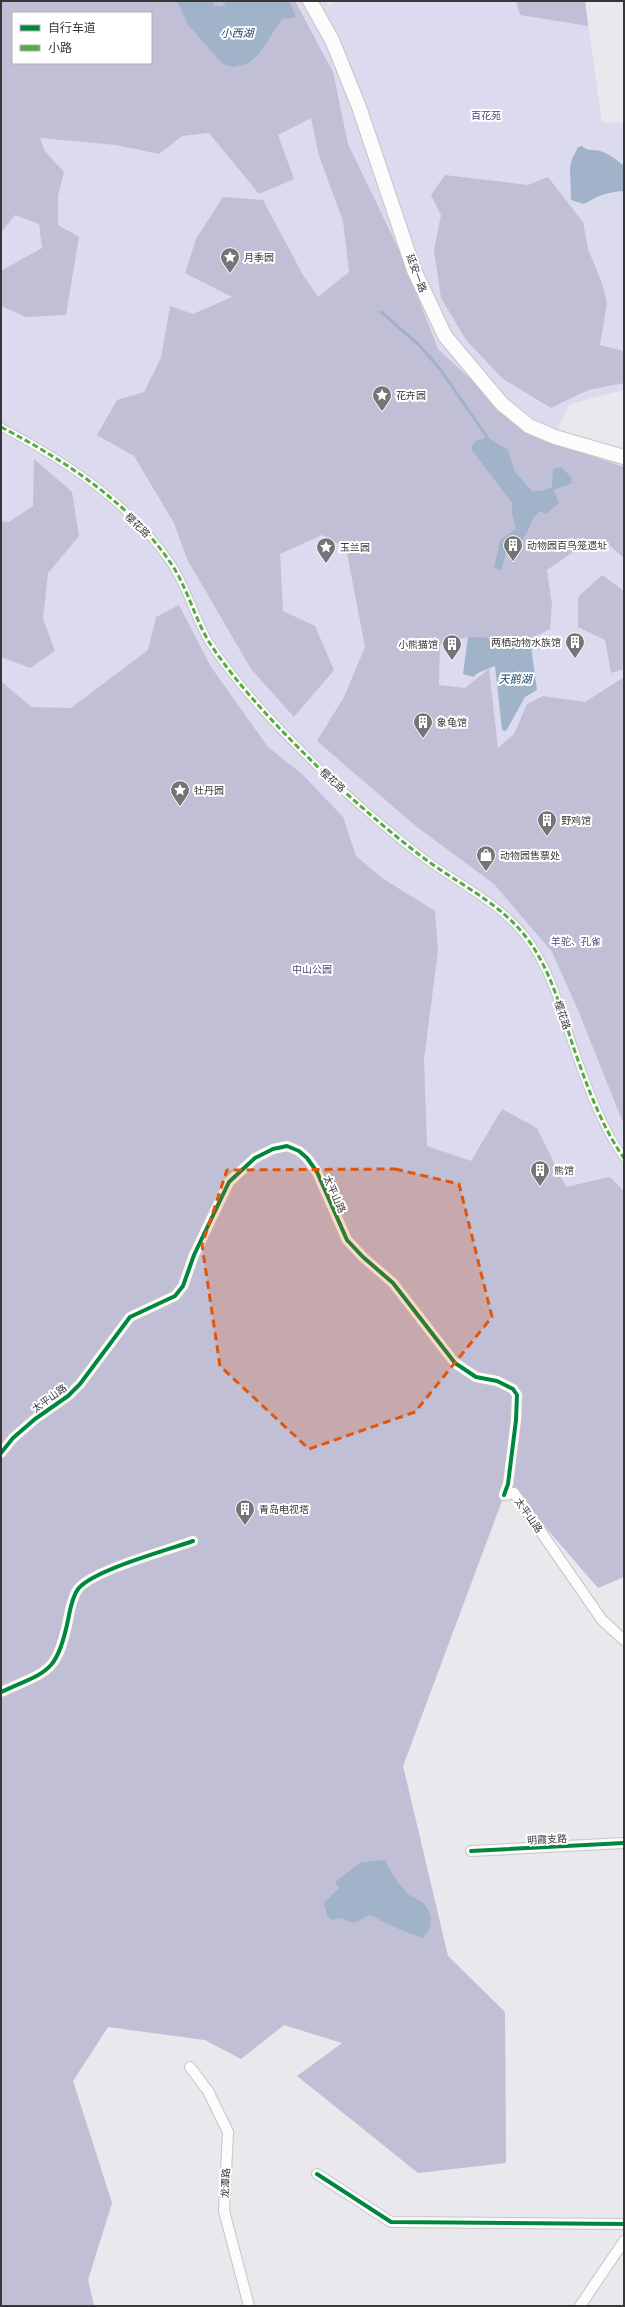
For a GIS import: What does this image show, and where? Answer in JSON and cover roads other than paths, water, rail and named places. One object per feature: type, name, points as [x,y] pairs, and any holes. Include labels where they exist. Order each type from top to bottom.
[{"type":"main road","name":"延安一路","points":[[310,1],[338,54],[359,107],[414,270],[445,336],[502,404],[529,426],[555,437],[624,457]]},
{"type":"street","name":"樱花路","points":[[1,428],[33,444],[81,476],[114,502],[142,529],[171,563],[213,646],[235,678],[287,734],[323,772],[370,813],[422,857],[468,886],[509,918],[527,938],[542,962],[560,1004],[574,1049],[596,1104],[615,1145],[624,1158]]},
{"type":"street","name":"太平山路","points":[[1,1453],[13,1438],[35,1419],[68,1396],[80,1384],[130,1317],[175,1296],[183,1286],[194,1255],[229,1182],[255,1158],[273,1149],[287,1146],[299,1151],[307,1158],[317,1172],[347,1240],[363,1257],[393,1283],[455,1363],[476,1377],[498,1381],[514,1390],[516,1395],[516,1420],[508,1484],[504,1495],[514,1493],[602,1620],[624,1640]]},
{"type":"street","points":[[1,1692],[43,1673],[53,1665],[62,1646],[70,1606],[78,1589],[97,1576],[193,1541]]},
{"type":"street","name":"明霞支路","points":[[471,1851],[624,1843]]},
{"type":"street","name":"龙潭路","points":[[190,2067],[208,2092],[228,2132],[224,2210],[249,2306]]},
{"type":"street","points":[[317,2174],[392,2222],[624,2224]]},
{"type":"street","points":[[580,2306],[624,2241]]},
{"type":"water","name":"小西湖","points":[[177,1],[212,1],[214,5],[222,7],[227,1],[289,1],[296,17],[282,19],[259,54],[247,64],[233,67],[223,64],[188,25]]},
{"type":"water","points":[[582,146],[588,150],[597,150],[606,153],[624,166],[624,191],[604,194],[584,204],[571,200],[570,167],[578,147]]},
{"type":"water","points":[[487,437],[508,450],[515,472],[532,491],[542,491],[552,487],[553,469],[561,467],[571,477],[572,483],[554,490],[559,503],[546,514],[540,511],[537,514],[523,539],[505,555],[502,569],[500,570],[494,568],[500,540],[516,529],[512,513],[512,503],[471,449],[475,441]]},
{"type":"water","name":"天鹅湖","points":[[468,637],[530,639],[537,690],[525,697],[506,731],[502,730],[495,666],[478,673],[473,677],[463,674]]},
{"type":"water","points":[[385,1860],[404,1890],[422,1902],[429,1912],[431,1921],[430,1926],[423,1938],[396,1928],[370,1915],[354,1923],[340,1918],[331,1920],[327,1916],[324,1903],[339,1888],[335,1882],[361,1862]]},
{"type":"waterway","points":[[381,312],[418,344],[440,369],[487,437]]},
{"type":"place","name":"月季园","points":[[230,274]]},
{"type":"place","name":"花卉园","points":[[382,412]]},
{"type":"place","name":"动物园百鸟笼遗址","points":[[513,562]]},
{"type":"place","name":"玉兰园","points":[[326,564]]},
{"type":"place","name":"两栖动物水族馆","points":[[575,659]]},
{"type":"place","name":"小熊猫馆","points":[[452,661]]},
{"type":"place","name":"象龟馆","points":[[423,739]]},
{"type":"place","name":"牡丹园","points":[[180,807]]},
{"type":"place","name":"野鸡馆","points":[[547,837]]},
{"type":"place","name":"动物园售票处","points":[[486,872]]},
{"type":"place","name":"熊馆","points":[[540,1187]]},
{"type":"place","name":"青岛电视塔","points":[[245,1526]]},
{"type":"park label","name":"百花苑","points":[[486,115]]},
{"type":"park label","name":"羊驼、孔雀","points":[[576,941]]},
{"type":"park label","name":"中山公园","points":[[312,969]]}]
